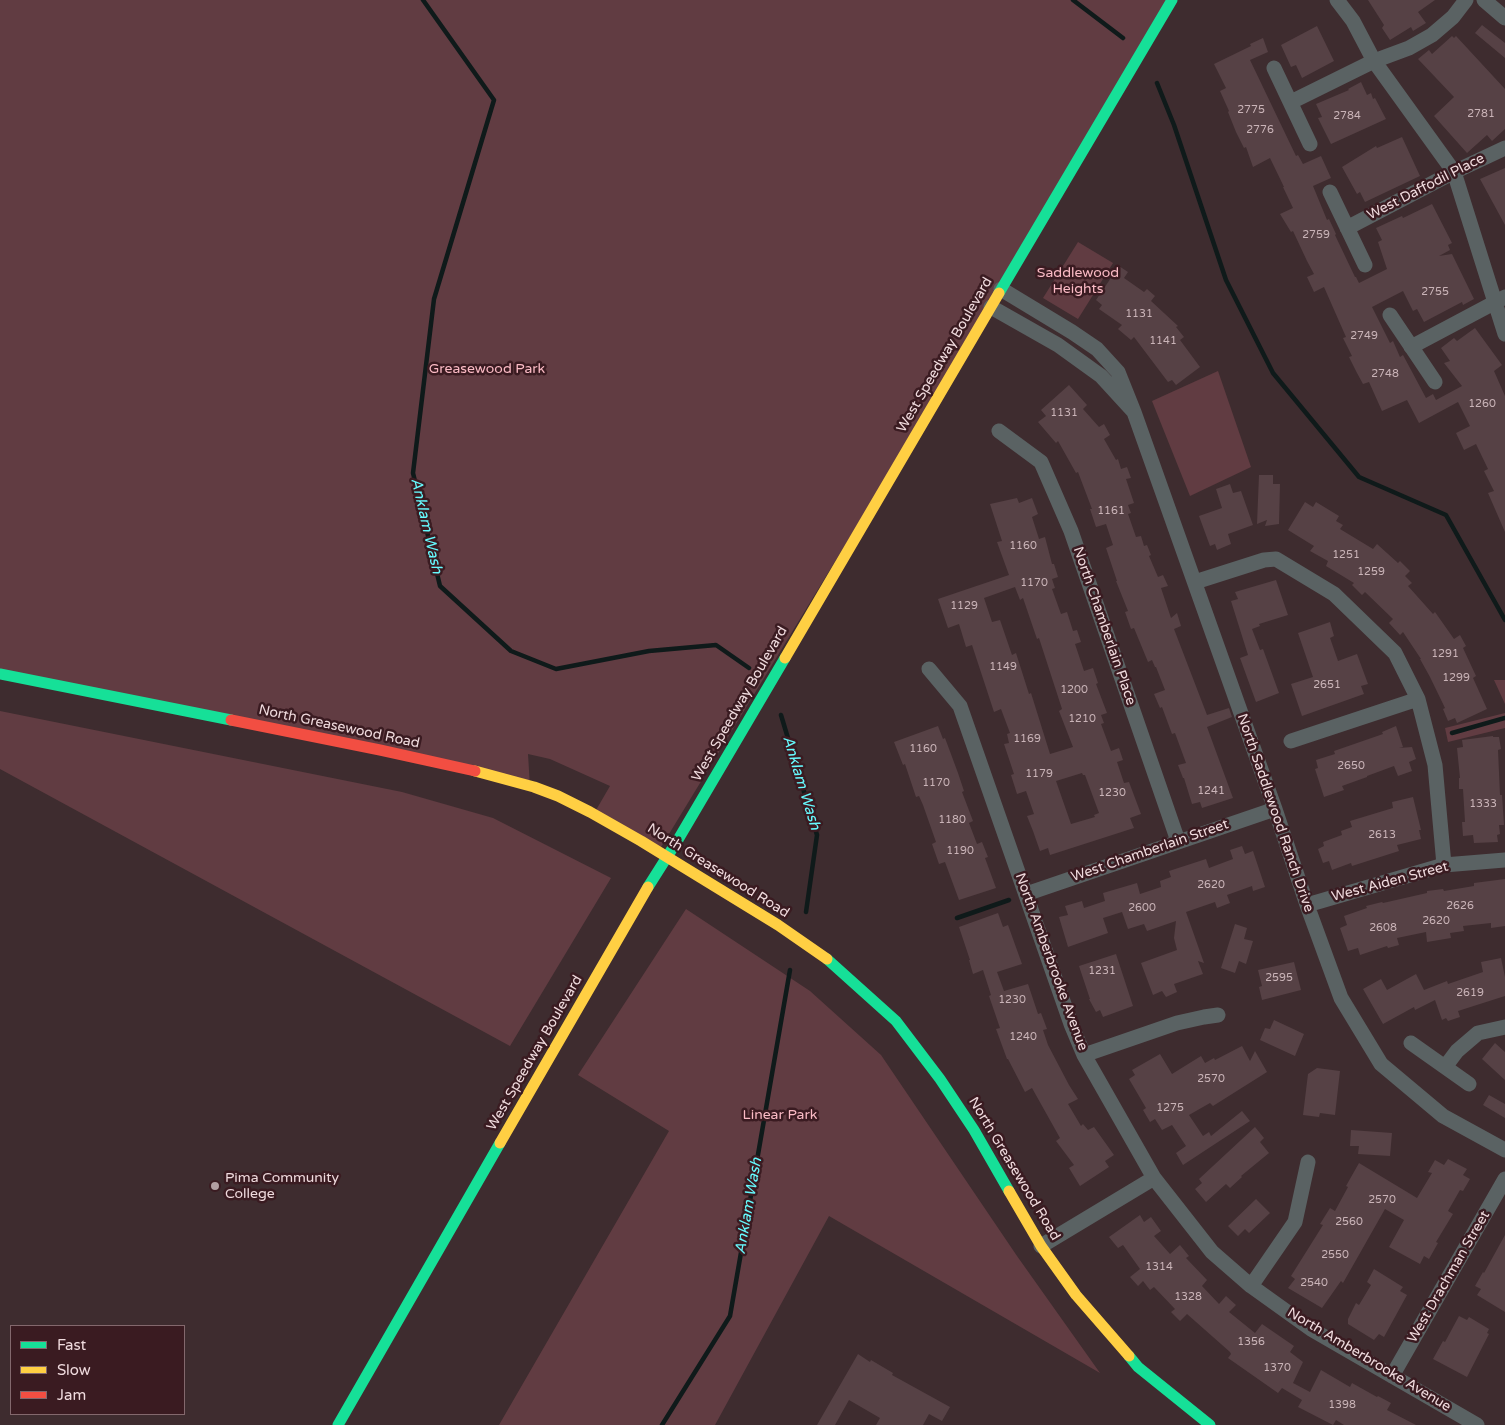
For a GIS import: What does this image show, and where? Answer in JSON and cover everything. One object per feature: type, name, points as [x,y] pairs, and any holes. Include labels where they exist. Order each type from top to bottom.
[{"type":"main road","name":"West Speedway Boulevard","points":[[338,1425],[666,857],[679,838],[1172,0]]},
{"type":"main road","name":"North Greasewood Road","points":[[0,674],[380,750],[499,777],[558,796],[641,840],[778,925],[830,961],[896,1021],[960,1108],[1041,1246],[1076,1294],[1138,1367],[1210,1425]]},
{"type":"street","points":[[1337,0],[1353,21],[1374,61],[1454,172],[1500,300],[1505,334]]},
{"type":"street","points":[[1291,102],[1374,61],[1409,48],[1432,35],[1453,17],[1466,0]]},
{"type":"street","points":[[1484,0],[1505,18]]},
{"type":"street","points":[[1274,68],[1310,144]]},
{"type":"street","name":"West Daffodil Place","points":[[1347,228],[1454,172],[1505,148]]},
{"type":"street","points":[[1330,192],[1365,266]]},
{"type":"street","name":"North Saddlewood Ranch Drive","points":[[1001,289],[1097,349],[1118,372],[1195,582],[1275,809],[1306,904],[1341,998],[1381,1064],[1443,1116],[1505,1150]]},
{"type":"street","points":[[1412,347],[1500,300]]},
{"type":"street","name":"North Saddlewood Ranch Drive","points":[[991,307],[1058,345],[1101,376],[1134,412]]},
{"type":"street","points":[[1390,315],[1435,382]]},
{"type":"street","name":"North Chamberlain Place","points":[[999,431],[1041,462],[1068,522],[1178,841]]},
{"type":"street","points":[[1195,582],[1276,557],[1334,594],[1395,653],[1418,699],[1435,765],[1444,865]]},
{"type":"street","name":"North Amberbrooke Avenue","points":[[929,669],[960,706],[1071,1024],[1084,1055],[1154,1178],[1212,1252],[1251,1286],[1311,1329],[1477,1425]]},
{"type":"street","points":[[1291,740],[1418,699]]},
{"type":"street","name":"West Chamberlain Street","points":[[1026,894],[1275,809]]},
{"type":"street","name":"West Aiden Street","points":[[1306,904],[1444,865],[1505,860]]},
{"type":"street","points":[[1084,1055],[1177,1023],[1218,1015]]},
{"type":"street","points":[[1445,1067],[1457,1051],[1478,1033],[1505,1027]]},
{"type":"street","points":[[1411,1043],[1468,1084]]},
{"type":"street","points":[[1251,1286],[1294,1222],[1308,1162]]},
{"type":"street","points":[[1041,1246],[1154,1178]]},
{"type":"street","name":"West Drachman Street","points":[[1392,1376],[1505,1179]]},
{"type":"green space","name":"Greasewood Park","points":[[0,0],[1171,0],[1001,289],[658,852],[592,817],[610,786],[550,759],[528,754],[530,787],[0,672]]},
{"type":"green space","name":"Saddlewood Heights","points":[[1078,242],[1113,263],[1078,319],[1043,298]]},
{"type":"green space","points":[[1218,371],[1251,467],[1190,496],[1152,401]]},
{"type":"green space","points":[[1494,680],[1505,680],[1505,704]]},
{"type":"green space","points":[[0,711],[402,792],[493,818],[611,878],[510,1046],[0,769]]},
{"type":"green space","points":[[1505,713],[1505,728],[1448,742],[1445,728]]},
{"type":"green space","name":"Linear Park","points":[[686,909],[810,991],[881,1055],[1017,1256],[1100,1373],[829,1216],[715,1425],[499,1425],[669,1131],[578,1075]]},
{"type":"building","points":[[1368,0],[1435,0],[1418,12],[1426,23],[1413,31],[1411,27],[1390,40],[1382,28],[1384,25]]},
{"type":"building","points":[[1482,25],[1505,43],[1505,58],[1475,33]]},
{"type":"building","points":[[1317,26],[1334,61],[1302,78],[1296,65],[1291,67],[1281,45]]},
{"type":"building","points":[[1452,36],[1454,38],[1456,36],[1505,89],[1505,129],[1492,141],[1487,135],[1467,153],[1434,116],[1454,97],[1418,59],[1429,50],[1432,54]]},
{"type":"building","points":[[1263,38],[1268,52],[1250,60],[1296,156],[1298,155],[1303,164],[1321,156],[1331,178],[1313,186],[1327,220],[1329,219],[1359,283],[1387,269],[1378,242],[1382,240],[1376,228],[1402,216],[1403,218],[1432,204],[1452,243],[1448,245],[1450,250],[1439,256],[1452,254],[1474,299],[1463,305],[1462,302],[1424,322],[1417,309],[1413,311],[1403,291],[1372,307],[1390,343],[1393,341],[1400,357],[1403,355],[1426,398],[1433,394],[1436,400],[1462,386],[1444,363],[1450,361],[1441,348],[1454,338],[1457,341],[1475,328],[1502,365],[1494,371],[1505,396],[1505,532],[1488,493],[1494,491],[1484,471],[1488,469],[1476,444],[1464,450],[1456,433],[1470,426],[1458,402],[1419,423],[1407,400],[1382,411],[1369,382],[1363,384],[1349,357],[1352,356],[1343,338],[1346,337],[1324,287],[1314,292],[1307,277],[1314,274],[1293,231],[1291,232],[1280,214],[1293,208],[1284,187],[1270,158],[1253,167],[1246,147],[1244,148],[1236,132],[1220,91],[1226,88],[1214,64]]},
{"type":"building","points":[[1361,82],[1367,95],[1371,93],[1373,99],[1375,98],[1386,119],[1331,144],[1318,118],[1322,117],[1316,104],[1349,90]]},
{"type":"building","points":[[1402,137],[1420,176],[1365,202],[1360,192],[1357,194],[1342,167],[1376,146],[1377,148]]},
{"type":"building","points":[[1505,168],[1505,225],[1480,179]]},
{"type":"building","points":[[1119,266],[1128,272],[1124,278],[1144,292],[1147,289],[1155,296],[1151,301],[1178,326],[1176,327],[1184,337],[1180,340],[1200,367],[1176,385],[1172,380],[1168,382],[1134,337],[1131,340],[1118,329],[1122,325],[1099,309],[1102,305],[1096,300]]},
{"type":"building","points":[[1069,385],[1087,405],[1083,409],[1099,427],[1104,424],[1110,435],[1104,439],[1116,460],[1118,459],[1121,469],[1127,467],[1131,478],[1126,479],[1134,503],[1128,505],[1131,513],[1128,514],[1136,537],[1141,536],[1144,546],[1147,545],[1151,555],[1149,556],[1158,577],[1163,575],[1168,586],[1161,588],[1171,618],[1177,613],[1181,626],[1174,629],[1207,715],[1229,708],[1232,717],[1207,727],[1233,798],[1202,808],[1200,802],[1192,804],[1178,765],[1186,763],[1175,733],[1172,734],[1162,707],[1160,708],[1154,694],[1165,690],[1156,667],[1152,660],[1148,662],[1134,628],[1131,629],[1125,612],[1128,611],[1106,548],[1113,545],[1106,524],[1096,527],[1090,509],[1092,509],[1078,472],[1076,473],[1058,441],[1056,443],[1038,422],[1046,416],[1041,410]]},
{"type":"building","points":[[1259,475],[1273,475],[1273,484],[1280,484],[1279,524],[1265,526],[1267,520],[1257,524]]},
{"type":"building","points":[[1230,484],[1233,493],[1241,491],[1253,525],[1228,534],[1231,544],[1217,550],[1215,544],[1210,546],[1199,516],[1222,508],[1216,489]]},
{"type":"building","points":[[1017,498],[1019,503],[1032,498],[1038,514],[1032,517],[1039,539],[1045,537],[1052,564],[1054,564],[1058,577],[1052,579],[1055,588],[1052,589],[1061,614],[1067,612],[1073,631],[1077,630],[1081,642],[1075,644],[1084,671],[1093,668],[1098,683],[1096,684],[1107,713],[1101,715],[1104,723],[1101,724],[1111,751],[1119,748],[1123,760],[1117,762],[1124,783],[1129,782],[1141,814],[1130,818],[1134,828],[1050,855],[1048,848],[1040,851],[1027,816],[1034,814],[1026,791],[1017,794],[1011,775],[1014,774],[1004,744],[1009,743],[1007,734],[1010,733],[1001,709],[994,712],[972,645],[966,647],[959,624],[948,628],[938,599],[1009,575],[997,542],[1002,541],[990,504]],"holes":[[[1015,587],[1020,600],[1023,598],[1037,639],[1039,638],[1062,709],[1059,711],[1073,747],[1050,754],[1016,653],[1012,655],[1000,620],[992,622],[984,598]],[[1082,773],[1085,775],[1099,813],[1094,815],[1095,817],[1071,824],[1056,781]]]},
{"type":"building","points":[[1305,502],[1313,507],[1316,502],[1339,516],[1336,521],[1343,525],[1340,529],[1373,549],[1377,544],[1410,571],[1405,576],[1412,583],[1408,586],[1433,614],[1435,612],[1454,639],[1460,635],[1466,646],[1463,648],[1476,676],[1473,678],[1487,709],[1457,723],[1455,718],[1448,721],[1443,709],[1445,708],[1421,659],[1403,632],[1400,635],[1389,623],[1393,619],[1365,592],[1362,595],[1352,585],[1354,583],[1326,566],[1328,561],[1310,551],[1314,546],[1288,530]]},
{"type":"building","points":[[1276,580],[1288,615],[1259,624],[1260,626],[1252,629],[1260,650],[1263,649],[1279,693],[1256,702],[1240,658],[1248,655],[1231,601],[1238,599],[1235,592]]},
{"type":"building","points":[[1330,622],[1334,636],[1330,638],[1338,661],[1357,654],[1368,684],[1361,686],[1364,694],[1302,716],[1291,684],[1313,677],[1298,633]]},
{"type":"building","points":[[938,726],[943,739],[945,738],[964,791],[962,792],[973,821],[969,823],[977,844],[982,842],[988,857],[985,858],[996,888],[959,900],[945,862],[939,864],[932,844],[936,842],[923,805],[919,796],[916,797],[905,764],[903,765],[894,742]]},
{"type":"building","points":[[1396,726],[1403,747],[1399,748],[1412,747],[1416,759],[1409,762],[1412,771],[1398,776],[1394,766],[1342,786],[1344,790],[1324,797],[1315,769],[1318,768],[1316,760],[1335,754],[1334,751],[1383,734],[1382,732]]},
{"type":"building","points":[[1499,737],[1501,749],[1498,750],[1500,795],[1502,795],[1504,825],[1499,825],[1500,834],[1497,835],[1498,842],[1474,843],[1473,835],[1463,836],[1462,822],[1465,822],[1463,789],[1459,789],[1460,778],[1457,748],[1463,747],[1462,740]]},
{"type":"building","points":[[1413,797],[1421,830],[1419,830],[1421,839],[1397,845],[1399,851],[1352,866],[1351,863],[1332,870],[1329,861],[1323,863],[1318,849],[1324,846],[1323,842],[1342,835],[1341,831],[1352,827],[1350,821],[1393,808],[1392,802]]},
{"type":"building","points":[[1242,846],[1245,854],[1253,851],[1265,887],[1253,891],[1252,886],[1227,895],[1230,903],[1217,908],[1215,902],[1186,912],[1204,963],[1198,961],[1203,974],[1174,984],[1177,992],[1166,997],[1162,991],[1153,995],[1141,963],[1177,950],[1174,938],[1176,921],[1147,931],[1144,924],[1128,929],[1122,912],[1103,918],[1108,933],[1068,947],[1059,917],[1068,915],[1065,906],[1082,901],[1084,908],[1105,901],[1103,893],[1137,883],[1140,894],[1161,887],[1160,881],[1171,877],[1169,871],[1206,859],[1209,868],[1233,859],[1230,850]]},
{"type":"building","points":[[1505,879],[1505,926],[1491,928],[1491,923],[1463,926],[1464,931],[1450,933],[1451,938],[1427,942],[1426,932],[1397,938],[1399,945],[1388,948],[1387,946],[1360,955],[1358,948],[1348,951],[1340,928],[1347,925],[1344,916],[1367,908],[1366,906],[1427,893],[1427,891],[1443,889],[1444,891],[1474,886],[1474,883]]},
{"type":"building","points":[[998,913],[1003,927],[1008,925],[1022,964],[997,972],[1004,991],[1028,984],[1038,1014],[1041,1013],[1047,1029],[1043,1030],[1048,1045],[1078,1099],[1068,1104],[1081,1126],[1083,1124],[1088,1130],[1094,1127],[1114,1155],[1105,1161],[1109,1167],[1080,1186],[1069,1168],[1074,1165],[1056,1141],[1060,1138],[1032,1088],[1025,1092],[1007,1059],[996,1029],[1000,1028],[989,996],[991,995],[983,970],[973,974],[959,927]]},
{"type":"building","points":[[1235,924],[1247,928],[1244,939],[1253,941],[1246,964],[1239,961],[1235,973],[1221,968]]},
{"type":"building","points":[[1116,954],[1133,1006],[1103,1017],[1100,1010],[1096,1012],[1089,999],[1079,966]]},
{"type":"building","points":[[1501,958],[1505,977],[1505,996],[1458,1011],[1460,1017],[1448,1021],[1446,1018],[1442,1020],[1435,1000],[1415,1010],[1414,1007],[1383,1024],[1363,989],[1381,979],[1387,990],[1416,974],[1424,990],[1447,981],[1448,984],[1483,972],[1481,962]]},
{"type":"building","points":[[1294,962],[1301,990],[1262,1000],[1259,987],[1262,986],[1258,970]]},
{"type":"building","points":[[1274,1020],[1304,1034],[1295,1056],[1260,1040],[1265,1028],[1270,1029]]},
{"type":"building","points":[[1495,1043],[1505,1052],[1505,1080],[1482,1059]]},
{"type":"building","points":[[1242,1046],[1250,1061],[1255,1051],[1267,1072],[1213,1106],[1210,1103],[1189,1115],[1203,1136],[1209,1132],[1211,1136],[1242,1111],[1250,1121],[1183,1165],[1176,1153],[1186,1146],[1172,1125],[1162,1130],[1155,1119],[1150,1122],[1143,1110],[1146,1108],[1129,1079],[1135,1075],[1132,1070],[1160,1054],[1172,1074],[1201,1056],[1205,1063]]},
{"type":"building","points":[[1317,1068],[1340,1071],[1335,1115],[1320,1113],[1319,1117],[1303,1115],[1308,1074]]},
{"type":"building","points":[[1489,1095],[1505,1104],[1505,1118],[1483,1105]]},
{"type":"building","points":[[1255,1127],[1264,1138],[1260,1142],[1269,1153],[1241,1176],[1230,1188],[1226,1184],[1206,1202],[1195,1189],[1202,1183],[1199,1179]]},
{"type":"building","points":[[1351,1130],[1392,1133],[1390,1156],[1358,1154],[1359,1146],[1350,1146]]},
{"type":"building","points":[[1448,1159],[1467,1169],[1463,1175],[1470,1179],[1463,1191],[1460,1190],[1448,1211],[1453,1214],[1436,1242],[1438,1243],[1429,1259],[1424,1256],[1420,1264],[1389,1247],[1404,1220],[1385,1209],[1343,1283],[1341,1281],[1322,1308],[1288,1288],[1295,1279],[1291,1276],[1323,1225],[1320,1224],[1330,1208],[1335,1211],[1359,1163],[1417,1198],[1432,1173],[1428,1172],[1435,1160],[1444,1165]]},
{"type":"building","points":[[1256,1199],[1270,1213],[1249,1233],[1245,1229],[1238,1236],[1228,1226]]},
{"type":"building","points":[[1140,1215],[1144,1222],[1151,1217],[1161,1231],[1154,1236],[1170,1254],[1180,1245],[1189,1256],[1186,1258],[1207,1280],[1202,1286],[1219,1304],[1226,1296],[1236,1305],[1229,1312],[1255,1333],[1262,1324],[1294,1346],[1290,1352],[1303,1362],[1293,1383],[1310,1392],[1321,1370],[1350,1387],[1352,1383],[1391,1403],[1387,1410],[1416,1425],[1344,1425],[1336,1420],[1333,1425],[1298,1407],[1302,1400],[1282,1388],[1278,1393],[1228,1358],[1231,1354],[1230,1352],[1187,1314],[1180,1321],[1171,1312],[1175,1309],[1154,1287],[1150,1290],[1143,1281],[1138,1286],[1130,1277],[1140,1269],[1123,1245],[1118,1248],[1109,1237]]},
{"type":"building","points":[[1505,1235],[1505,1312],[1477,1295],[1481,1289],[1475,1286]]},
{"type":"building","points":[[1374,1269],[1403,1287],[1400,1291],[1407,1295],[1384,1337],[1379,1334],[1374,1340],[1348,1324],[1348,1319],[1356,1303],[1359,1305],[1371,1285],[1367,1282]]},
{"type":"building","points":[[1459,1316],[1467,1320],[1469,1317],[1489,1329],[1487,1333],[1489,1334],[1467,1377],[1433,1359]]},
{"type":"building","points":[[858,1354],[950,1407],[942,1421],[929,1414],[923,1425],[876,1425],[880,1418],[849,1400],[835,1425],[817,1425]]},
{"type":"waterway","name":"Anklam Wash","points":[[423,0],[494,100],[434,299],[413,473],[440,586],[511,651],[556,669],[649,651],[716,645],[749,668]]},
{"type":"waterway","points":[[1073,0],[1123,38]]},
{"type":"waterway","points":[[1157,83],[1174,125],[1226,280],[1273,373],[1359,477],[1446,515],[1505,620]]},
{"type":"waterway","name":"Anklam Wash","points":[[781,715],[817,835],[806,912]]},
{"type":"waterway","points":[[1452,733],[1505,718]]},
{"type":"waterway","points":[[957,918],[1009,900]]},
{"type":"waterway","name":"Anklam Wash","points":[[662,1425],[730,1316],[790,970]]},
{"type":"traffic: fast","points":[[999,293],[1172,0]]},
{"type":"traffic: fast","points":[[648,887],[785,658]]},
{"type":"traffic: fast","points":[[0,674],[231,720]]},
{"type":"traffic: fast","points":[[827,959],[896,1021],[940,1079],[974,1130],[1009,1191]]},
{"type":"traffic: fast","points":[[338,1425],[500,1143]]},
{"type":"traffic: fast","points":[[1129,1356],[1138,1367],[1210,1425]]},
{"type":"traffic: slow","points":[[785,658],[999,293]]},
{"type":"traffic: slow","points":[[475,771],[534,787],[558,796],[590,812],[778,925],[827,959]]},
{"type":"traffic: slow","points":[[500,1143],[648,887]]},
{"type":"traffic: slow","points":[[1009,1191],[1041,1246],[1076,1295],[1129,1356]]},
{"type":"traffic: jam","points":[[231,720],[475,771]]},
{"type":"place","name":"Pima Community College","points":[[215,1186]]}]
